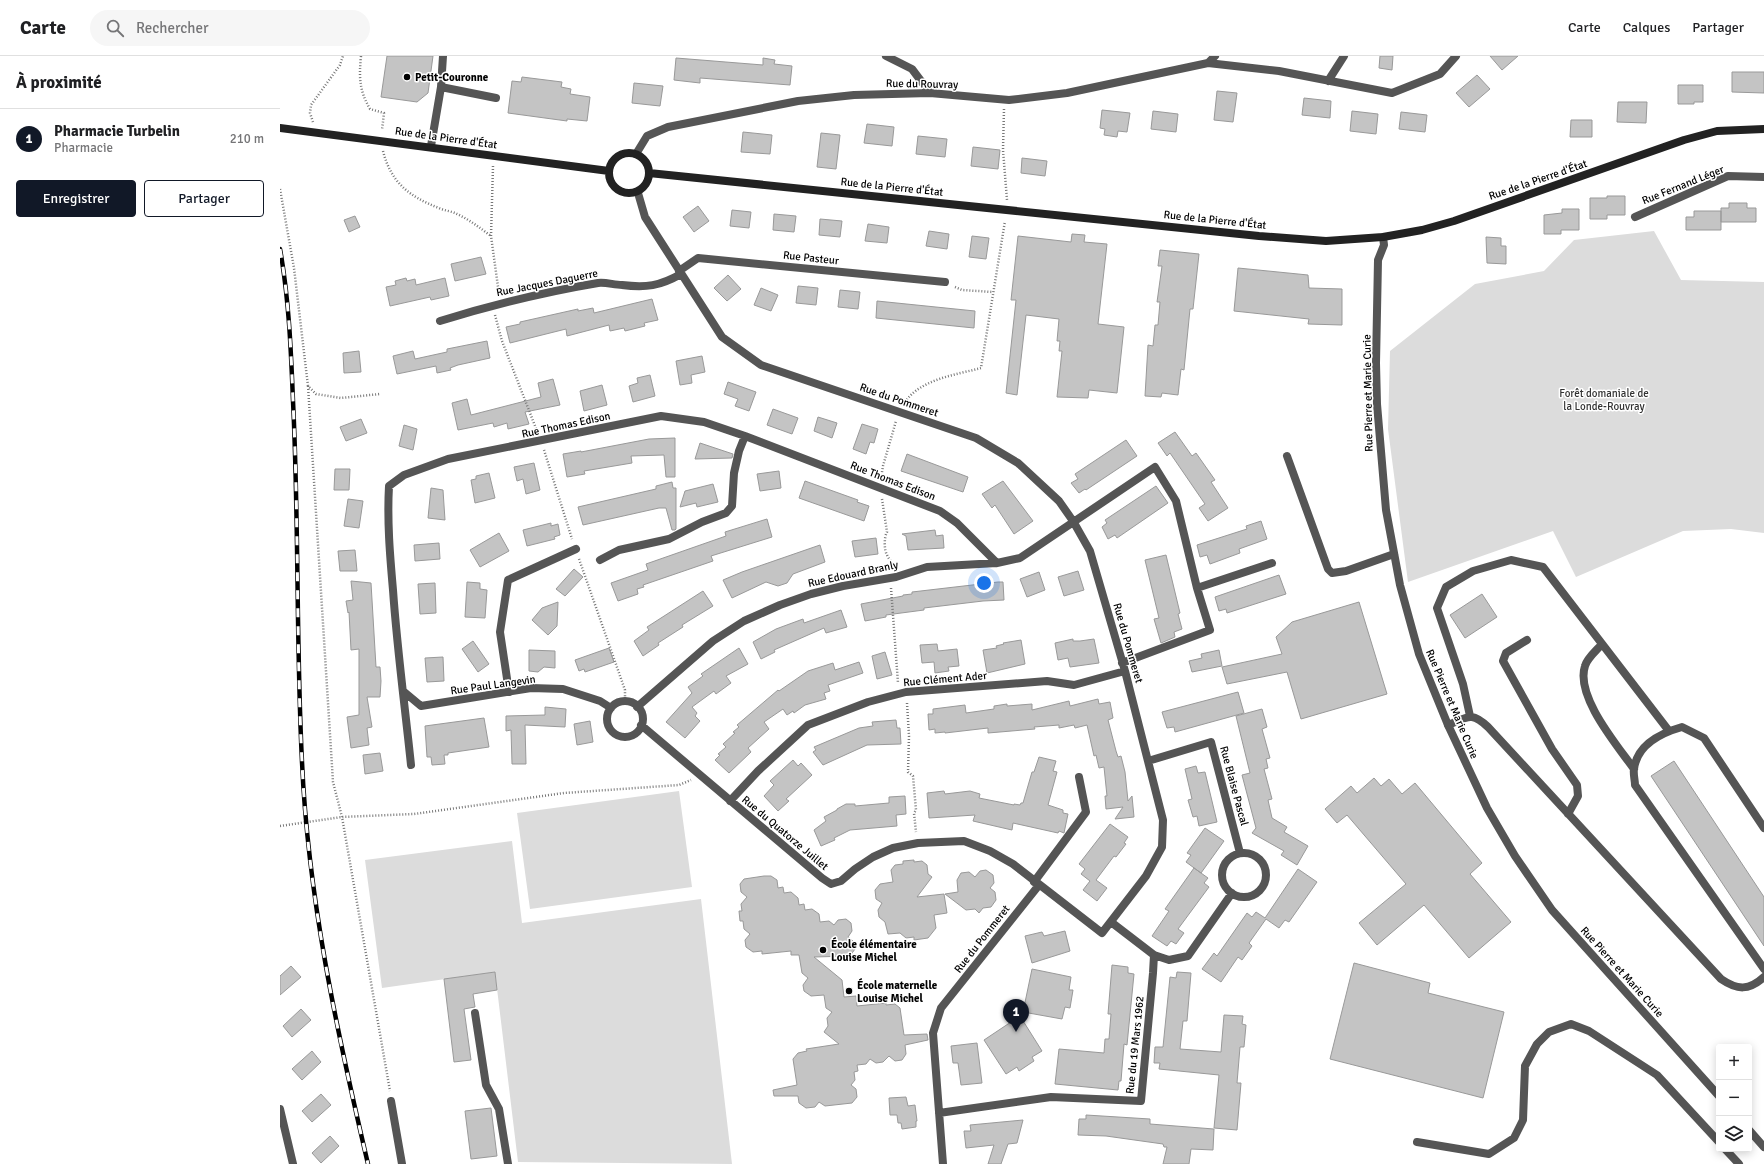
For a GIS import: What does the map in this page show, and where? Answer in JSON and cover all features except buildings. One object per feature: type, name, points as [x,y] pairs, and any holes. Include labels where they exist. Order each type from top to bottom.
[{"type":"street","points":[[431,146],[441,87],[443,56]]},
{"type":"street","points":[[886,56],[912,69],[930,93]]},
{"type":"street","points":[[1208,63],[1215,56]]},
{"type":"street","points":[[1328,81],[1344,56]]},
{"type":"street","points":[[1208,63],[1279,71],[1392,93],[1440,74],[1456,56]]},
{"type":"street","name":"Rue du Rouvray","points":[[636,154],[647,136],[675,126],[798,101],[854,96],[930,93],[1009,100],[1067,93],[1208,63]]},
{"type":"street","points":[[441,87],[496,98]]},
{"type":"street","name":"Rue de la Pierre d'État","points":[[280,128],[431,146],[609,171]]},
{"type":"street","name":"Rue de la Pierre d'État","points":[[648,173],[1326,241],[1384,237],[1454,221],[1684,140],[1717,131],[1764,129]]},
{"type":"street","points":[[620,154],[636,154],[648,164],[649,180],[645,187],[638,192],[622,193],[610,182],[610,166],[620,154]]},
{"type":"street","name":"Rue Fernand Léger","points":[[1635,217],[1728,176],[1764,177]]},
{"type":"street","name":"Rue du Pommeret","points":[[638,192],[645,217],[722,337],[761,365],[976,438],[1018,463],[1058,501],[1073,521],[1090,551],[1125,671],[1164,820],[1162,847],[1146,876],[1102,933],[1036,884],[941,1008],[933,1033],[944,1164]]},
{"type":"street","name":"Rue Pierre et Marie Curie","points":[[1384,237],[1384,245],[1378,260],[1376,404],[1384,488],[1394,554],[1400,585],[1419,654],[1448,725],[1487,808],[1514,856],[1552,910],[1716,1093]]},
{"type":"street","name":"Rue Pasteur","points":[[680,273],[698,258],[945,282]]},
{"type":"street","name":"Rue Jacques Daguerre","points":[[440,321],[497,304],[601,283],[642,287],[666,283],[680,273]]},
{"type":"street","name":"Rue Thomas Edison","points":[[410,765],[391,564],[388,504],[389,486],[404,475],[448,459],[541,442],[661,416],[704,422],[745,436],[940,511],[957,523],[997,563]]},
{"type":"street","points":[[600,560],[619,550],[669,539],[702,522],[726,513],[732,506],[734,473],[739,451],[745,436]]},
{"type":"street","points":[[1287,456],[1328,569],[1332,573],[1346,571],[1394,554]]},
{"type":"street","name":"Rue Edouard Branly","points":[[637,707],[712,642],[744,621],[780,605],[811,594],[843,586],[896,577],[927,567],[997,563],[1020,558],[1155,467],[1176,501],[1197,588]]},
{"type":"street","points":[[509,692],[500,632],[508,580],[576,549]]},
{"type":"street","points":[[1470,716],[1463,684],[1437,608],[1446,587],[1473,571],[1511,560],[1543,567],[1669,731]]},
{"type":"street","points":[[1122,663],[1210,630],[1197,588],[1272,562]]},
{"type":"street","points":[[1527,640],[1506,653],[1503,661],[1552,749],[1577,785],[1578,796],[1568,814]]},
{"type":"street","points":[[1602,644],[1585,664],[1583,680],[1591,706],[1634,769]]},
{"type":"street","name":"Rue Clément Ader","points":[[730,802],[758,771],[808,726],[868,702],[906,692],[1047,681],[1074,685],[1125,671]]},
{"type":"street","name":"Rue Paul Langevin","points":[[403,691],[421,706],[531,688],[563,689],[600,701],[611,708]]},
{"type":"street","points":[[625,701],[631,702],[637,707],[641,711],[641,725],[632,735],[618,736],[612,732],[608,727],[607,713],[611,708],[617,703],[625,701]]},
{"type":"street","points":[[1448,725],[1470,716],[1478,718],[1488,727],[1721,979],[1733,987],[1747,988],[1764,977]]},
{"type":"street","name":"Rue du Quatorze Juillet","points":[[641,725],[730,802],[831,884],[841,881],[855,869],[893,848],[918,843],[964,841],[990,851],[1013,864],[1036,884]]},
{"type":"street","points":[[1764,828],[1704,738],[1682,727],[1669,731],[1650,742],[1640,751],[1634,769],[1635,785],[1764,969]]},
{"type":"street","name":"Rue Blaise Pascal","points":[[1148,761],[1211,742],[1240,853]]},
{"type":"street","points":[[1036,884],[1086,812],[1079,777]]},
{"type":"street","points":[[1240,853],[1254,855],[1260,859],[1266,872],[1263,886],[1252,895],[1238,896],[1232,893],[1226,888],[1223,882],[1223,867],[1227,860],[1233,855],[1240,853]]},
{"type":"street","points":[[1110,922],[1154,955],[1169,960],[1188,956],[1232,893]]},
{"type":"street","name":"Rue du 19 Mars 1962","points":[[939,1113],[1051,1097],[1141,1101],[1154,955]]},
{"type":"street","points":[[475,1013],[486,1085],[499,1108],[508,1164]]},
{"type":"street","points":[[1417,1142],[1489,1154],[1514,1138],[1523,1120],[1525,1066],[1537,1044],[1549,1032],[1571,1024],[1589,1031],[1657,1075],[1716,1139]]},
{"type":"street","points":[[391,1101],[402,1164]]},
{"type":"street","points":[[280,1109],[293,1164]]},
{"type":"street","points":[[1752,1133],[1764,1146]]},
{"type":"street","points":[[1728,1152],[1739,1164]]},
{"type":"path","points":[[310,114],[311,106],[340,65],[344,56]]},
{"type":"path","points":[[361,56],[359,79],[364,99],[370,109],[384,113],[380,140],[390,172],[401,186],[417,199],[441,209],[456,213],[471,221],[491,236]]},
{"type":"path","points":[[918,843],[914,813],[916,810],[913,776],[908,772],[909,736],[906,692],[898,684],[891,588],[896,577],[892,561],[886,554],[884,536],[887,532],[880,488],[883,466],[900,411],[910,395],[930,382],[981,368],[1007,199],[1003,150],[1004,104]]},
{"type":"path","points":[[494,155],[491,236],[502,341],[541,442],[625,690],[625,701]]},
{"type":"path","points":[[280,189],[294,268],[308,386],[334,782],[342,817],[391,1101]]},
{"type":"path","points":[[945,282],[962,290],[993,292]]},
{"type":"path","points":[[308,386],[316,394],[341,398],[380,394]]},
{"type":"path","points":[[280,826],[342,817],[414,814],[564,793],[679,785],[701,777]]},
{"type":"green space","name":"Forêt domaniale de la Londe-Rouvray","points":[[1654,231],[1681,280],[1764,282],[1764,533],[1731,529],[1683,531],[1576,577],[1553,531],[1408,582],[1388,429],[1390,351],[1475,284],[1544,271],[1574,240]]},
{"type":"green space","points":[[679,791],[692,887],[530,909],[517,813]]},
{"type":"green space","points":[[512,841],[522,923],[701,899],[732,1164],[518,1162],[495,972],[382,988],[365,860]]},
{"type":"railway","points":[[280,249],[288,306],[295,446],[300,717],[305,813],[317,914],[335,1015],[368,1164]]},
{"type":"place","name":"Petit-Couronne","points":[[407,77]]},
{"type":"place","name":"École élémentaire Louise Michel","points":[[823,950]]},
{"type":"place","name":"École maternelle Louise Michel","points":[[849,991]]},
{"type":"place","name":"Pharmacie Turbelin","points":[[1016,1032]]}]
